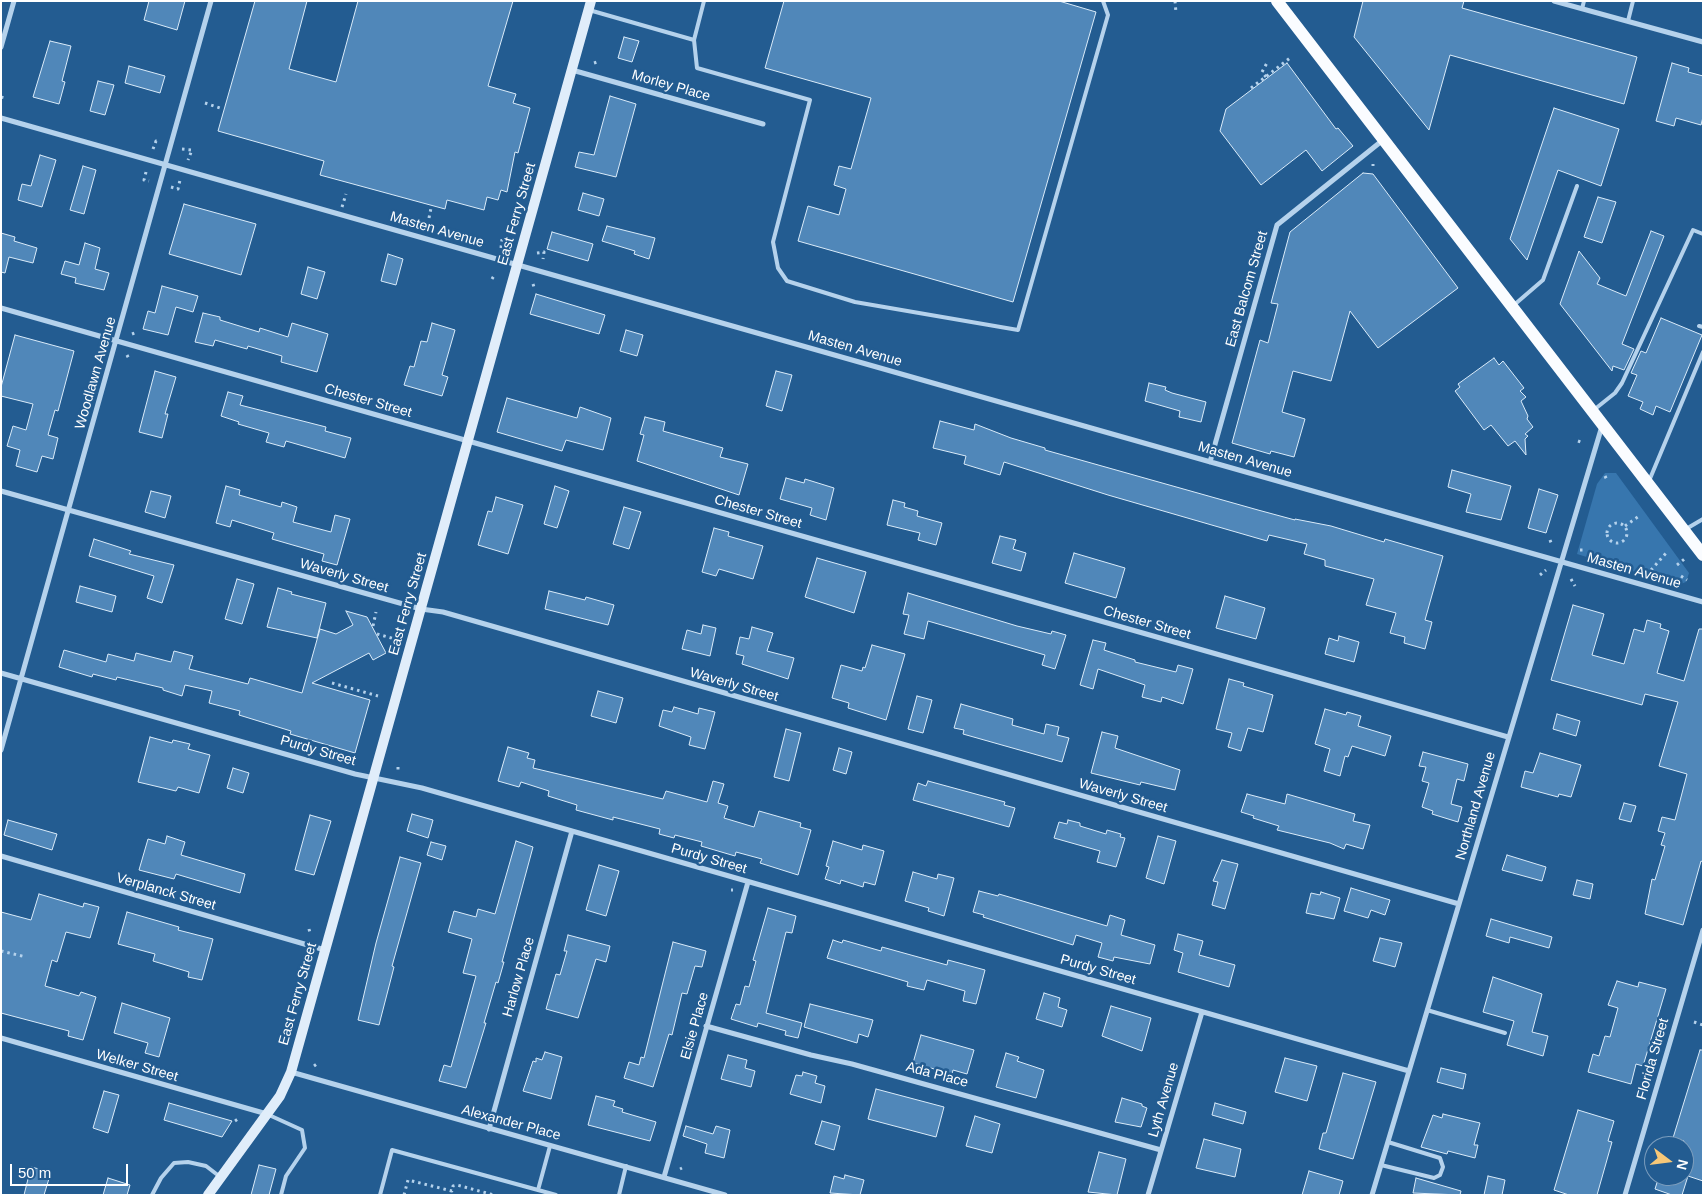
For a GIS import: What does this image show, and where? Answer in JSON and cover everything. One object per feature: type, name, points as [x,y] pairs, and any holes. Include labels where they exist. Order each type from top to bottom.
[{"type":"main road","points":[[1277,1],[1703,556]]},
{"type":"street","points":[[1,47],[14,1]]},
{"type":"street","name":"Woodlawn Avenue","points":[[1,750],[211,1]]},
{"type":"street","points":[[1554,1],[1703,42]]},
{"type":"street","name":"East Ferry Street","points":[[208,1195],[280,1096],[291,1072],[590,6]]},
{"type":"street","name":"Morley Place","points":[[572,70],[763,124]]},
{"type":"street","name":"Masten Avenue","points":[[1,118],[1703,602]]},
{"type":"street","name":"East Balcom Street","points":[[1210,462],[1276,225],[1384,139]]},
{"type":"street","name":"Chester Street","points":[[1,308],[1508,737]]},
{"type":"street","name":"Northland Avenue","points":[[1372,1195],[1602,424]]},
{"type":"street","name":"Waverly Street","points":[[1,491],[421,609],[443,612],[1459,904]]},
{"type":"street","name":"Purdy Street","points":[[1,673],[355,774],[395,781],[572,831],[1409,1071]]},
{"type":"street","name":"Harlow Place","points":[[489,1129],[572,831]]},
{"type":"street","name":"Verplanck Street","points":[[1,856],[325,950]]},
{"type":"street","name":"Elsie Place","points":[[664,1177],[748,882]]},
{"type":"street","name":"Florida Street","points":[[1625,1195],[1703,930]]},
{"type":"street","name":"Lyth Avenue","points":[[1148,1195],[1202,1012]]},
{"type":"street","name":"Ada Place","points":[[706,1026],[811,1056],[852,1064],[1161,1150]]},
{"type":"street","name":"Welker Street","points":[[1,1038],[267,1114]]},
{"type":"street","name":"Alexander Place","points":[[291,1072],[725,1195]]},
{"type":"lane","points":[[704,1],[694,40],[697,68],[810,100],[773,242],[778,268],[787,281],[855,302],[1018,330],[1108,15],[1103,1]]},
{"type":"lane","points":[[1582,9],[1584,1]]},
{"type":"lane","points":[[1628,21],[1633,1]]},
{"type":"lane","points":[[590,6],[694,40]]},
{"type":"lane","points":[[1512,306],[1543,280],[1577,186]]},
{"type":"lane","points":[[1593,411],[1615,393],[1622,383],[1693,230],[1703,234]]},
{"type":"lane","points":[[1648,483],[1703,352]]},
{"type":"lane","points":[[1684,531],[1703,519]]},
{"type":"lane","points":[[1427,1010],[1505,1033]]},
{"type":"lane","points":[[267,1114],[302,1130],[305,1148],[286,1176],[281,1195]]},
{"type":"lane","points":[[1381,1165],[1434,1178],[1440,1175],[1443,1167],[1440,1158],[1388,1142]]},
{"type":"lane","points":[[538,1190],[550,1146]]},
{"type":"lane","points":[[380,1195],[392,1150],[556,1195]]},
{"type":"lane","points":[[152,1195],[161,1178],[174,1163],[188,1162],[206,1166],[221,1178]]},
{"type":"lane","points":[[619,1195],[626,1166]]},
{"type":"path","points":[[1175,1],[1176,13]]},
{"type":"path","points":[[1251,88],[1290,58]]},
{"type":"path","points":[[1266,77],[1262,72],[1268,61]]},
{"type":"path","points":[[205,103],[220,108]]},
{"type":"path","points":[[153,149],[156,141],[160,142]]},
{"type":"path","points":[[182,148],[192,150],[188,160]]},
{"type":"path","points":[[146,172],[144,180],[149,181]]},
{"type":"path","points":[[171,187],[178,189],[180,180]]},
{"type":"path","points":[[429,218],[431,208]]},
{"type":"path","points":[[501,248],[502,239],[505,246]]},
{"type":"path","points":[[537,253],[544,252],[543,259]]},
{"type":"path","points":[[492,279],[496,274]]},
{"type":"path","points":[[132,334],[137,332]]},
{"type":"path","points":[[127,355],[129,359]]},
{"type":"path","points":[[1578,441],[1583,443]]},
{"type":"path","points":[[1605,476],[1607,480]]},
{"type":"path","points":[[1625,526],[1639,516]]},
{"type":"path","points":[[1617,522],[1625,526],[1627,535],[1622,542],[1616,543],[1608,539],[1606,530],[1609,525],[1617,522]]},
{"type":"path","points":[[1550,540],[1552,545]]},
{"type":"path","points":[[1650,570],[1667,552]]},
{"type":"path","points":[[1677,565],[1681,562]]},
{"type":"path","points":[[1540,575],[1546,570]]},
{"type":"path","points":[[1681,576],[1687,580]]},
{"type":"path","points":[[1571,579],[1575,586]]},
{"type":"path","points":[[373,626],[376,612]]},
{"type":"path","points":[[377,634],[395,639]]},
{"type":"path","points":[[332,683],[378,696]]},
{"type":"path","points":[[1,951],[26,957]]},
{"type":"path","points":[[1694,1022],[1703,1025]]},
{"type":"path","points":[[404,1195],[408,1180],[452,1191],[453,1186],[457,1185],[494,1195]]},
{"type":"shaded area","points":[[1605,473],[1616,473],[1689,573],[1686,582],[1678,585],[1577,554],[1597,484]]},
{"type":"building","points":[[149,1],[185,1],[177,30],[144,20]]},
{"type":"building","points":[[255,1],[307,1],[289,69],[336,82],[358,1],[513,1],[488,86],[516,94],[513,103],[530,108],[518,153],[515,152],[507,192],[501,190],[498,200],[487,197],[484,210],[447,200],[445,209],[320,175],[324,161],[218,131]]},
{"type":"building","points":[[784,1],[1059,1],[1096,12],[1013,302],[798,241],[808,206],[839,215],[846,189],[834,185],[839,166],[851,169],[871,98],[765,68]]},
{"type":"building","points":[[1363,1],[1464,1],[1462,8],[1637,57],[1624,104],[1450,55],[1429,130],[1354,37]]},
{"type":"building","points":[[624,37],[639,41],[632,62],[618,58]]},
{"type":"building","points":[[50,41],[71,46],[62,81],[65,82],[59,104],[33,97]]},
{"type":"building","points":[[1287,63],[1336,129],[1338,128],[1353,146],[1322,171],[1306,150],[1261,185],[1220,131],[1226,109]]},
{"type":"building","points":[[1672,63],[1689,68],[1688,72],[1703,76],[1703,117],[1701,125],[1676,118],[1674,126],[1656,121]]},
{"type":"building","points":[[129,66],[165,76],[160,93],[125,83]]},
{"type":"building","points":[[98,81],[114,85],[105,115],[90,111]]},
{"type":"building","points":[[610,96],[636,104],[616,177],[575,167],[579,152],[594,155]]},
{"type":"building","points":[[1554,108],[1619,129],[1601,186],[1558,170],[1527,260],[1510,239]]},
{"type":"building","points":[[40,155],[56,160],[42,207],[18,200],[22,184],[31,186]]},
{"type":"building","points":[[83,166],[96,170],[84,214],[70,210]]},
{"type":"building","points":[[1363,173],[1373,174],[1458,288],[1378,348],[1350,311],[1331,381],[1293,371],[1282,412],[1305,419],[1294,457],[1271,451],[1270,454],[1232,443],[1260,340],[1268,343],[1278,304],[1271,303],[1290,232]]},
{"type":"building","points":[[583,193],[604,199],[599,216],[578,210]]},
{"type":"building","points":[[1598,197],[1616,202],[1602,243],[1584,237]]},
{"type":"building","points":[[184,204],[256,224],[241,275],[169,254]]},
{"type":"building","points":[[607,226],[655,238],[649,259],[634,254],[635,251],[602,241]]},
{"type":"building","points":[[1651,231],[1664,236],[1622,344],[1634,349],[1624,370],[1613,366],[1612,371],[1560,304],[1579,251],[1600,278],[1597,284],[1626,296]]},
{"type":"building","points":[[552,232],[593,244],[588,261],[547,249]]},
{"type":"building","points":[[1,233],[15,237],[14,241],[37,248],[33,263],[9,257],[5,273],[1,272]]},
{"type":"building","points":[[85,243],[100,248],[95,269],[109,273],[104,290],[75,283],[76,278],[61,274],[65,261],[79,265]]},
{"type":"building","points":[[388,254],[403,259],[396,285],[381,281]]},
{"type":"building","points":[[308,267],[325,272],[317,299],[301,294]]},
{"type":"building","points":[[162,286],[198,296],[193,312],[176,307],[168,335],[143,329],[148,311],[155,313]]},
{"type":"building","points":[[536,294],[605,315],[599,334],[530,314]]},
{"type":"building","points":[[203,313],[220,317],[220,320],[259,332],[260,328],[288,337],[292,323],[328,334],[317,372],[281,362],[282,356],[248,346],[247,349],[215,340],[213,346],[195,342]]},
{"type":"building","points":[[1661,318],[1702,335],[1670,412],[1656,406],[1653,415],[1640,409],[1643,402],[1628,396],[1637,375],[1631,373],[1641,351],[1646,353]]},
{"type":"building","points":[[432,323],[455,330],[442,375],[448,377],[442,396],[404,385],[410,366],[414,367],[421,341],[427,342]]},
{"type":"building","points":[[626,330],[643,335],[637,356],[620,351]]},
{"type":"building","points":[[15,335],[74,351],[58,411],[55,410],[48,435],[58,438],[53,459],[42,456],[37,472],[16,466],[20,450],[7,446],[13,426],[26,430],[33,404],[1,396],[1,387]]},
{"type":"building","points":[[1494,358],[1499,365],[1503,361],[1524,388],[1520,391],[1526,397],[1521,401],[1528,416],[1527,419],[1533,427],[1525,434],[1528,436],[1525,439],[1526,455],[1515,441],[1508,446],[1491,425],[1484,430],[1455,391],[1460,387],[1458,384]]},
{"type":"building","points":[[155,371],[176,377],[165,414],[168,414],[162,438],[139,432]]},
{"type":"building","points":[[776,371],[792,375],[782,411],[766,406]]},
{"type":"building","points":[[1149,383],[1166,387],[1165,390],[1172,393],[1206,402],[1201,422],[1179,417],[1180,411],[1145,401]]},
{"type":"building","points":[[228,392],[243,396],[240,405],[326,427],[325,431],[351,438],[345,458],[286,441],[284,447],[266,442],[269,433],[238,424],[239,422],[221,416]]},
{"type":"building","points":[[507,398],[577,418],[580,407],[611,418],[603,450],[566,440],[562,451],[497,432]]},
{"type":"building","points":[[645,417],[665,422],[663,431],[723,448],[720,457],[748,464],[739,495],[637,461],[644,435],[640,434]]},
{"type":"building","points":[[940,421],[974,430],[975,424],[1011,438],[1045,448],[1045,450],[1295,520],[1331,526],[1384,542],[1385,539],[1443,556],[1425,620],[1432,622],[1425,649],[1404,643],[1405,637],[1390,633],[1396,613],[1366,605],[1374,579],[1325,566],[1325,560],[1304,554],[1307,544],[1269,535],[1267,541],[1108,495],[1004,462],[1000,475],[964,464],[966,456],[933,448]]},
{"type":"building","points":[[1452,470],[1511,486],[1501,520],[1466,512],[1471,494],[1448,487]]},
{"type":"building","points":[[786,478],[804,483],[805,479],[834,488],[826,520],[810,515],[812,508],[780,499]]},
{"type":"building","points":[[226,486],[240,490],[239,495],[281,507],[282,502],[297,507],[293,522],[331,532],[335,515],[350,519],[337,565],[322,561],[324,554],[272,539],[274,533],[232,520],[230,527],[216,523]]},
{"type":"building","points":[[555,486],[569,491],[557,528],[544,524]]},
{"type":"building","points":[[1539,489],[1558,495],[1546,533],[1528,528]]},
{"type":"building","points":[[151,491],[171,496],[165,518],[145,512]]},
{"type":"building","points":[[496,497],[523,505],[508,554],[478,545],[488,511],[492,512]]},
{"type":"building","points":[[893,500],[905,503],[904,507],[918,511],[917,516],[942,523],[936,545],[918,540],[920,533],[887,525]]},
{"type":"building","points":[[624,507],[641,512],[629,549],[613,544]]},
{"type":"building","points":[[714,528],[729,532],[728,536],[763,546],[753,579],[719,569],[716,576],[702,572]]},
{"type":"building","points":[[1000,536],[1016,540],[1013,549],[1026,553],[1021,571],[992,563]]},
{"type":"building","points":[[94,539],[131,551],[129,554],[174,565],[162,603],[147,598],[154,576],[89,556]]},
{"type":"building","points":[[1074,553],[1125,568],[1116,598],[1065,583]]},
{"type":"building","points":[[817,558],[866,572],[854,613],[805,597]]},
{"type":"building","points":[[237,579],[254,584],[242,624],[225,619]]},
{"type":"building","points":[[80,586],[116,596],[112,612],[76,602]]},
{"type":"building","points":[[278,588],[292,592],[291,594],[326,603],[317,638],[267,627]]},
{"type":"building","points":[[549,591],[585,600],[586,597],[614,605],[608,625],[545,609]]},
{"type":"building","points":[[908,593],[1017,626],[1051,634],[1052,631],[1066,635],[1055,669],[1042,665],[1045,655],[928,621],[924,639],[904,634],[909,615],[903,614]]},
{"type":"building","points":[[1225,596],[1265,608],[1256,639],[1216,628]]},
{"type":"building","points":[[1573,605],[1604,614],[1592,655],[1624,664],[1634,629],[1644,632],[1647,620],[1661,624],[1660,628],[1669,631],[1657,673],[1684,681],[1699,629],[1703,629],[1703,862],[1701,861],[1683,925],[1645,914],[1652,879],[1655,880],[1665,846],[1661,845],[1665,833],[1658,831],[1662,817],[1675,820],[1687,774],[1659,766],[1678,702],[1645,694],[1642,705],[1551,680]]},
{"type":"building","points":[[346,611],[367,617],[386,653],[373,660],[369,653],[312,683],[370,700],[355,753],[290,734],[291,731],[239,715],[240,711],[209,703],[212,691],[185,685],[182,696],[163,690],[163,688],[117,677],[116,680],[93,674],[92,677],[59,667],[64,650],[106,662],[108,654],[134,661],[136,653],[171,662],[174,651],[193,656],[189,669],[248,684],[250,678],[302,693],[320,629],[336,634],[353,625]]},
{"type":"building","points":[[703,625],[716,628],[710,656],[682,649],[687,630],[701,634]]},
{"type":"building","points":[[752,627],[773,633],[767,651],[794,658],[788,679],[742,664],[744,656],[736,654],[740,637],[749,639]]},
{"type":"building","points":[[1339,636],[1359,642],[1354,662],[1325,654],[1329,638],[1338,641]]},
{"type":"building","points":[[1093,640],[1106,643],[1104,650],[1135,660],[1135,662],[1176,672],[1178,665],[1193,669],[1183,704],[1162,697],[1161,702],[1142,697],[1145,685],[1098,669],[1093,689],[1080,685]]},
{"type":"building","points":[[872,645],[905,654],[886,720],[848,708],[849,703],[832,698],[841,665],[862,671],[863,667],[865,668]]},
{"type":"building","points":[[1229,679],[1244,683],[1243,686],[1273,695],[1263,732],[1248,728],[1241,751],[1228,747],[1232,733],[1216,729]]},
{"type":"building","points":[[598,691],[623,698],[616,723],[591,716]]},
{"type":"building","points":[[917,696],[932,700],[923,733],[908,729]]},
{"type":"building","points":[[961,704],[1013,719],[1012,725],[1044,734],[1046,724],[1059,727],[1057,735],[1069,738],[1062,762],[963,734],[964,730],[954,728]]},
{"type":"building","points":[[674,707],[698,714],[699,708],[715,712],[705,749],[689,745],[691,737],[659,726],[663,710],[672,712]]},
{"type":"building","points":[[1325,709],[1346,715],[1347,712],[1361,716],[1358,726],[1391,736],[1385,756],[1352,746],[1348,757],[1345,756],[1340,776],[1324,771],[1330,749],[1315,744]]},
{"type":"building","points":[[1557,714],[1580,721],[1576,736],[1553,729]]},
{"type":"building","points":[[786,729],[801,733],[789,781],[774,777]]},
{"type":"building","points":[[1102,732],[1118,736],[1115,748],[1180,770],[1175,790],[1141,782],[1140,785],[1091,773]]},
{"type":"building","points":[[150,737],[172,743],[173,740],[190,744],[188,749],[210,755],[199,793],[178,787],[176,791],[138,782]]},
{"type":"building","points":[[508,747],[529,753],[527,758],[535,760],[533,768],[663,799],[666,791],[707,802],[713,781],[724,784],[718,803],[728,806],[724,818],[754,827],[759,811],[801,823],[800,827],[811,830],[798,875],[760,863],[762,859],[736,852],[735,856],[701,846],[702,842],[675,835],[674,838],[659,834],[660,829],[613,817],[613,820],[576,810],[577,805],[548,796],[549,791],[521,782],[519,787],[498,781]]},
{"type":"building","points":[[839,748],[852,752],[846,774],[833,770]]},
{"type":"building","points":[[1423,752],[1468,764],[1464,781],[1457,779],[1451,804],[1462,807],[1458,822],[1432,814],[1433,811],[1422,807],[1429,783],[1422,781],[1426,767],[1419,766]]},
{"type":"building","points":[[1540,753],[1581,765],[1571,797],[1559,794],[1558,797],[1521,787],[1525,771],[1533,773]]},
{"type":"building","points":[[233,768],[249,773],[243,793],[227,788]]},
{"type":"building","points":[[928,781],[1005,802],[1004,805],[1015,808],[1009,827],[913,800],[918,783],[926,786]]},
{"type":"building","points":[[1247,794],[1285,804],[1287,794],[1355,814],[1353,821],[1370,825],[1363,849],[1346,844],[1344,849],[1330,843],[1277,830],[1279,826],[1241,812]]},
{"type":"building","points":[[1624,803],[1636,806],[1631,822],[1619,819]]},
{"type":"building","points":[[412,814],[433,820],[428,838],[407,831]]},
{"type":"building","points":[[310,815],[331,821],[314,875],[295,870]]},
{"type":"building","points":[[8,820],[57,834],[52,850],[4,835]]},
{"type":"building","points":[[1068,820],[1106,834],[1107,830],[1121,834],[1120,837],[1125,838],[1116,867],[1097,862],[1100,851],[1054,838],[1059,822],[1067,824]]},
{"type":"building","points":[[167,836],[185,842],[181,855],[245,874],[240,893],[176,874],[174,879],[139,870],[148,839],[165,844]]},
{"type":"building","points":[[1158,836],[1176,841],[1164,884],[1146,878]]},
{"type":"building","points":[[516,841],[533,847],[502,962],[504,962],[498,983],[496,982],[484,1023],[486,1023],[466,1088],[439,1081],[444,1065],[451,1067],[476,976],[463,973],[472,939],[448,932],[454,911],[476,917],[478,909],[495,914]]},
{"type":"building","points":[[833,841],[862,850],[863,845],[884,851],[875,885],[864,882],[863,887],[841,880],[840,884],[825,879],[829,867],[826,866]]},
{"type":"building","points":[[431,842],[446,846],[442,860],[427,855]]},
{"type":"building","points":[[1507,855],[1546,867],[1542,881],[1502,870]]},
{"type":"building","points":[[400,857],[421,863],[392,966],[394,967],[379,1025],[358,1020],[376,943]]},
{"type":"building","points":[[1222,860],[1238,864],[1225,909],[1212,905],[1218,882],[1213,881]]},
{"type":"building","points":[[599,865],[619,871],[606,916],[586,910]]},
{"type":"building","points":[[913,872],[937,879],[938,874],[954,878],[944,916],[928,911],[929,908],[905,901]]},
{"type":"building","points":[[1577,880],[1593,884],[1590,899],[1573,895]]},
{"type":"building","points":[[1351,888],[1390,900],[1385,915],[1371,910],[1368,918],[1344,911]]},
{"type":"building","points":[[979,891],[998,896],[999,894],[1107,926],[1110,915],[1125,920],[1121,935],[1155,945],[1150,964],[1114,957],[1113,961],[1098,957],[1102,943],[1076,935],[1073,945],[983,917],[984,915],[973,912]]},
{"type":"building","points":[[1321,892],[1340,898],[1334,919],[1306,913],[1311,893],[1320,895]]},
{"type":"building","points":[[39,894],[83,907],[84,903],[99,907],[90,938],[66,932],[57,962],[52,960],[45,986],[79,996],[81,992],[96,997],[83,1040],[68,1036],[69,1031],[1,1013],[1,912],[31,920]]},
{"type":"building","points":[[768,908],[796,916],[792,933],[786,932],[766,1013],[802,1023],[798,1038],[785,1035],[786,1031],[758,1023],[757,1027],[731,1019],[736,1004],[740,1005],[745,986],[749,987],[756,961],[753,960]]},
{"type":"building","points":[[127,912],[179,927],[178,930],[213,939],[202,980],[188,977],[189,972],[153,961],[155,954],[118,944]]},
{"type":"building","points":[[1491,919],[1552,937],[1549,948],[1510,937],[1509,943],[1486,936]]},
{"type":"building","points":[[1178,934],[1203,941],[1199,955],[1235,965],[1229,987],[1178,972],[1183,953],[1174,950]]},
{"type":"building","points":[[568,935],[610,946],[606,962],[596,959],[578,1018],[546,1009],[556,974],[560,975],[567,951],[564,951]]},
{"type":"building","points":[[1380,938],[1402,943],[1395,967],[1373,961]]},
{"type":"building","points":[[833,940],[842,943],[843,940],[881,951],[882,947],[947,965],[948,960],[985,970],[976,1004],[963,1001],[965,991],[927,980],[924,990],[907,986],[908,982],[827,958]]},
{"type":"building","points":[[673,942],[706,951],[702,967],[695,966],[687,994],[682,993],[672,1035],[669,1034],[653,1087],[624,1078],[629,1062],[639,1065],[641,1057],[644,1058]]},
{"type":"building","points":[[1493,977],[1542,994],[1532,1032],[1548,1036],[1543,1056],[1507,1045],[1514,1021],[1483,1012]]},
{"type":"building","points":[[1617,981],[1638,987],[1639,982],[1666,989],[1643,1066],[1636,1064],[1631,1084],[1588,1072],[1593,1054],[1599,1056],[1605,1036],[1610,1037],[1618,1008],[1608,1005]]},
{"type":"building","points":[[1044,993],[1060,998],[1058,1007],[1067,1010],[1062,1027],[1036,1019]]},
{"type":"building","points":[[122,1003],[170,1018],[159,1057],[145,1053],[148,1043],[114,1033]]},
{"type":"building","points":[[810,1004],[873,1020],[868,1037],[859,1034],[857,1043],[804,1027]]},
{"type":"building","points":[[1111,1006],[1151,1018],[1142,1051],[1102,1036]]},
{"type":"building","points":[[921,1035],[974,1050],[967,1074],[953,1070],[952,1074],[913,1063]]},
{"type":"building","points":[[1700,1050],[1703,1050],[1703,1181],[1694,1178],[1694,1136],[1674,1136]]},
{"type":"building","points":[[545,1052],[562,1057],[551,1099],[523,1091],[533,1061],[536,1062],[536,1058],[542,1060]]},
{"type":"building","points":[[1006,1053],[1019,1057],[1017,1061],[1044,1070],[1036,1098],[996,1087]]},
{"type":"building","points":[[728,1055],[747,1060],[745,1068],[755,1071],[751,1087],[721,1079]]},
{"type":"building","points":[[1285,1058],[1317,1066],[1307,1101],[1275,1092]]},
{"type":"building","points":[[1441,1068],[1466,1074],[1463,1089],[1437,1082]]},
{"type":"building","points":[[803,1072],[817,1076],[815,1083],[825,1086],[821,1103],[790,1094],[796,1075],[802,1076]]},
{"type":"building","points":[[1343,1073],[1376,1082],[1353,1159],[1319,1149],[1323,1133],[1326,1133]]},
{"type":"building","points":[[876,1089],[944,1107],[936,1137],[868,1119]]},
{"type":"building","points":[[104,1091],[119,1095],[108,1133],[93,1128]]},
{"type":"building","points":[[596,1096],[615,1101],[613,1106],[623,1109],[622,1112],[656,1122],[650,1141],[588,1125]]},
{"type":"building","points":[[1122,1098],[1142,1104],[1142,1106],[1147,1108],[1141,1127],[1115,1122]]},
{"type":"building","points":[[169,1103],[232,1121],[222,1137],[164,1120]]},
{"type":"building","points":[[1215,1103],[1246,1112],[1243,1124],[1212,1115]]},
{"type":"building","points":[[1578,1110],[1614,1121],[1608,1141],[1612,1142],[1597,1195],[1569,1195],[1554,1190]]},
{"type":"building","points":[[1443,1114],[1480,1123],[1474,1145],[1478,1145],[1475,1158],[1448,1151],[1447,1154],[1421,1147],[1433,1115],[1442,1118]]},
{"type":"building","points":[[975,1116],[1000,1124],[992,1153],[966,1146]]},
{"type":"building","points":[[822,1121],[840,1126],[834,1150],[815,1144]]},
{"type":"building","points":[[686,1126],[713,1134],[716,1126],[730,1130],[724,1158],[705,1153],[707,1144],[683,1136]]},
{"type":"building","points":[[1204,1139],[1241,1149],[1235,1177],[1196,1168]]},
{"type":"building","points":[[1099,1152],[1126,1159],[1117,1195],[1088,1192]]},
{"type":"building","points":[[259,1165],[276,1169],[269,1195],[251,1195]]},
{"type":"building","points":[[31,1167],[51,1172],[44,1195],[24,1195]]},
{"type":"building","points":[[1309,1171],[1343,1181],[1339,1195],[1302,1195]]},
{"type":"building","points":[[845,1175],[864,1180],[860,1195],[830,1193],[834,1176],[844,1179]]},
{"type":"building","points":[[1488,1176],[1505,1180],[1502,1195],[1484,1195]]},
{"type":"building","points":[[108,1178],[130,1185],[127,1195],[103,1195]]},
{"type":"building","points":[[1416,1178],[1461,1191],[1460,1195],[1413,1193]]},
{"type":"building","points":[[1656,1186],[1685,1186],[1682,1195],[1672,1195],[1655,1189]]}]
